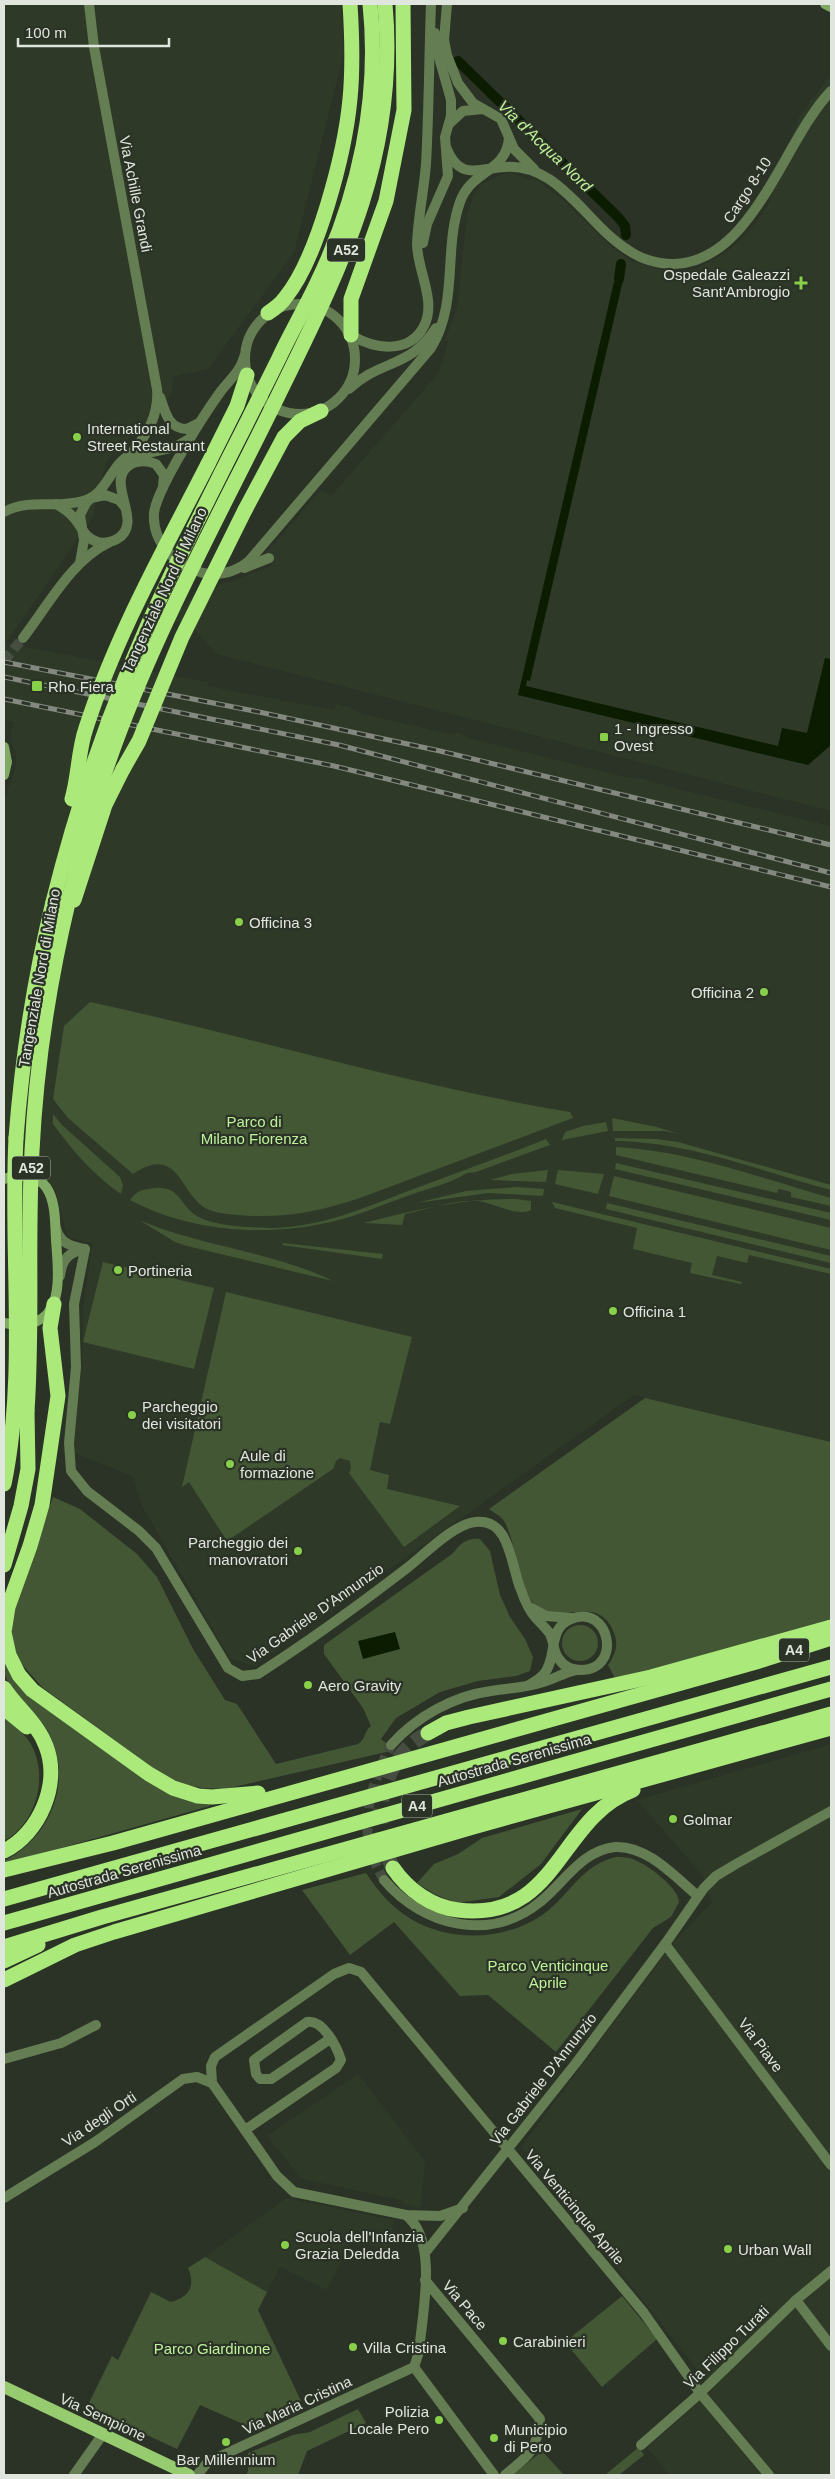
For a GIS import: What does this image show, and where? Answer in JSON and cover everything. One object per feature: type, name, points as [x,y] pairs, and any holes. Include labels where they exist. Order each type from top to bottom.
[{"type":"highway","points":[[268,314],[284,300],[295,285],[319,230],[338,166],[350,100],[352,32],[350,4]]},
{"type":"highway","name":"Tangenziale Nord di Milano","points":[[4,1484],[14,1390],[13,1208],[16,1138],[27,1038],[53,902],[89,775],[137,650],[186,544],[317,283],[342,222],[361,159],[369,109],[373,62],[370,4]]},
{"type":"highway","name":"Tangenziale Nord di Milano","points":[[4,1539],[21,1463],[27,1410],[29,1213],[33,1128],[43,1042],[64,927],[81,852],[104,777],[149,661],[181,591],[326,298],[358,220],[373,170],[383,119],[387,75],[385,4]]},
{"type":"highway","points":[[351,335],[351,299],[386,201],[404,110],[405,54],[403,4]]},
{"type":"highway","points":[[53,902],[59,845],[76,783],[86,728],[127,624],[237,406],[247,375]]},
{"type":"highway","points":[[64,927],[82,879],[105,805],[139,741],[182,637],[245,510],[284,437],[300,421],[321,411]]},
{"type":"highway","points":[[4,1230],[4,1199],[16,1138]]},
{"type":"highway","points":[[54,1304],[50,1328],[58,1396],[43,1495],[30,1546],[8,1607],[4,1632],[9,1655],[19,1675],[32,1690],[149,1774],[173,1788],[198,1796],[244,1795],[329,1773],[423,1755]]},
{"type":"highway","points":[[4,1565],[21,1506],[28,1469],[27,1410]]},
{"type":"highway","points":[[428,1733],[446,1724],[469,1717],[642,1679],[831,1627]]},
{"type":"highway","name":"A4","points":[[423,1755],[756,1662],[831,1638]]},
{"type":"highway","points":[[756,1662],[831,1644]]},
{"type":"highway","name":"Autostrada Serenissima","points":[[4,1898],[831,1667]]},
{"type":"highway","points":[[4,1688],[10,1705],[31,1719],[46,1747],[49,1778],[46,1798],[39,1818],[27,1834],[4,1851]]},
{"type":"highway","name":"Autostrada Serenissima","points":[[4,1923],[831,1689]]},
{"type":"highway","points":[[4,1947],[61,1928],[831,1714]]},
{"type":"highway","points":[[4,1980],[81,1943],[473,1827],[831,1728]]},
{"type":"highway","points":[[389,1874],[418,1893],[443,1906],[475,1911],[506,1906],[529,1894],[542,1882],[595,1814],[612,1800],[631,1790],[683,1775],[755,1749]]},
{"type":"highway","points":[[4,1877],[112,1843],[423,1755]]},
{"type":"highway","points":[[4,1870],[112,1843]]},
{"type":"highway","points":[[4,1960],[85,1927],[206,1889]]},
{"type":"main road","name":"Via Sempione","points":[[4,2387],[74,2422],[189,2475]]},
{"type":"street","name":"Via Achille Grandi","points":[[89,4],[94,48],[157,388],[167,418],[174,426],[187,429],[200,422]]},
{"type":"street","points":[[421,274],[422,252],[427,224],[448,176],[445,136],[451,116],[451,100],[438,54],[435,16],[431,4]]},
{"type":"street","points":[[270,558],[231,572],[202,572],[189,568],[169,554],[159,540],[155,526],[156,505],[191,436],[221,391],[240,370],[248,340],[256,325],[268,314],[284,306],[301,303],[319,306],[334,314],[351,335],[362,342],[384,347],[396,346],[412,339],[424,327],[428,311],[417,244],[428,132],[431,4]]},
{"type":"street","points":[[447,4],[444,40],[452,72],[467,97],[484,109],[493,112],[501,119],[520,157],[540,174]]},
{"type":"street","points":[[825,4],[831,7]]},
{"type":"street","name":"Cargo 8-10","points":[[540,174],[564,190],[605,232],[628,251],[665,264],[692,261],[718,250],[744,225],[758,206],[801,130],[831,91]]},
{"type":"street","points":[[448,126],[454,117],[464,111],[484,109]]},
{"type":"street","points":[[231,572],[249,561],[431,348],[442,328],[448,297],[452,237],[460,203],[471,183],[504,157],[509,138]]},
{"type":"street","points":[[446,147],[450,157],[457,165],[472,171],[515,167],[540,174]]},
{"type":"street","points":[[244,357],[247,375],[255,391],[268,404],[284,412],[303,414],[321,411],[343,395],[361,378],[417,351],[435,329],[448,297]]},
{"type":"street","points":[[343,395],[355,371],[356,353],[351,335]]},
{"type":"street","name":"Via Achille Grandi","points":[[91,498],[104,488],[118,466],[135,449],[153,420],[157,406],[157,388]]},
{"type":"street","points":[[126,458],[175,447],[191,436]]},
{"type":"street","points":[[23,638],[92,551],[120,536],[125,530],[128,522],[120,480],[126,470],[134,463],[151,462],[160,468],[164,475],[162,491]]},
{"type":"street","points":[[4,512],[32,504],[77,503],[106,495],[113,496],[123,503],[126,510]]},
{"type":"street","points":[[80,564],[84,549],[81,527],[82,508],[91,498]]},
{"type":"street","points":[[56,503],[74,518],[93,540],[109,542]]},
{"type":"street","points":[[4,747],[7,762],[4,775]]},
{"type":"street","points":[[5,1177],[28,1177],[46,1186],[52,1200],[59,1285]]},
{"type":"street","points":[[55,1226],[63,1242],[85,1249]]},
{"type":"street","points":[[4,1323],[21,1324],[45,1315],[54,1304],[65,1258],[72,1253],[85,1249]]},
{"type":"street","name":"Via Gabriele D'Annunzio","points":[[85,1249],[74,1304],[76,1367],[68,1443],[71,1470],[88,1491],[128,1522],[156,1548],[224,1664],[232,1672],[246,1676],[258,1674],[406,1569],[452,1533],[475,1522],[490,1524],[504,1537],[519,1588],[528,1606],[549,1633],[554,1646]]},
{"type":"street","points":[[528,1606],[546,1616],[573,1618]]},
{"type":"street","points":[[391,1745],[421,1719],[455,1701],[481,1693],[529,1685],[546,1681],[559,1674],[585,1670],[599,1664],[607,1650],[606,1634],[596,1622],[581,1616],[573,1618],[560,1626],[555,1636],[547,1670],[529,1685]]},
{"type":"street","points":[[554,1646],[559,1659],[564,1665],[576,1670]]},
{"type":"street","name":"Via Gabriele D'Annunzio","points":[[426,2253],[508,2150],[665,1944],[698,1896],[716,1876],[831,1811]]},
{"type":"street","points":[[389,1874],[407,1903],[431,1917],[449,1922],[488,1924],[522,1914],[538,1904],[595,1852],[615,1847],[642,1853],[655,1861],[698,1896]]},
{"type":"street","name":"Via Piave","points":[[665,1944],[831,2165]]},
{"type":"street","name":"Via Venticinque Aprile","points":[[212,2083],[211,2066],[215,2057],[334,1974],[349,1968],[361,1972],[644,2313],[700,2393],[769,2475]]},
{"type":"street","points":[[245,2130],[336,2068],[341,2060],[330,2039],[317,2022],[307,2022],[254,2060],[253,2069],[256,2074],[265,2080],[276,2077],[330,2039]]},
{"type":"street","points":[[4,2059],[61,2043],[96,2025]]},
{"type":"street","name":"Via degli Orti","points":[[4,2198],[95,2142],[182,2079],[196,2077],[212,2083]]},
{"type":"street","points":[[212,2083],[277,2176],[294,2192],[406,2215],[440,2216],[463,2208]]},
{"type":"street","points":[[406,2215],[414,2221],[419,2230],[426,2253],[419,2352],[414,2367],[494,2475]]},
{"type":"street","name":"Via Filippo Turati","points":[[641,2445],[700,2393],[796,2300],[831,2271]]},
{"type":"street","name":"Via Pace","points":[[425,2280],[540,2419],[538,2442],[532,2453],[505,2475]]},
{"type":"street","points":[[796,2300],[831,2346]]},
{"type":"street","name":"Via Maria Cristina","points":[[197,2475],[208,2462],[414,2367]]},
{"type":"street","points":[[74,2475],[103,2434]]},
{"type":"shaded area","points":[[4,4],[341,4],[344,52],[294,253],[208,369],[173,377],[172,395],[107,461],[93,517],[6,643],[208,682],[208,686],[334,710],[336,704],[349,707],[359,713],[450,734],[459,732],[469,738],[831,826],[831,1442],[634,1395],[254,1666],[230,1659],[142,1506],[132,1476],[72,1452],[82,1359],[83,1308],[92,1244],[71,1238],[66,1233],[56,1192],[45,1178],[28,1170],[6,1170],[4,1167],[4,800],[15,769],[16,756],[10,739],[13,722],[4,720]]},
{"type":"shaded area","points":[[831,74],[831,811],[216,654],[193,628],[171,620],[203,585],[217,588],[219,584],[233,581],[272,565],[267,552],[321,490],[331,496],[436,376],[444,357],[448,341],[445,340],[457,308],[467,215],[473,195],[482,184],[503,174],[512,173],[530,180],[532,177],[561,198],[612,247],[632,261],[661,270],[695,269],[727,252],[755,225],[768,205],[799,117]]},
{"type":"shaded area","points":[[619,279],[623,280],[530,681],[527,680],[526,686],[778,746],[782,728],[807,733],[825,658],[831,659],[831,745],[808,765],[518,695],[614,282],[618,283]]},
{"type":"shaded area","points":[[395,1632],[400,1649],[363,1659],[358,1641]]},
{"type":"shaded area","points":[[831,1744],[831,2475],[669,2475],[647,2448],[713,2389],[521,2147],[674,1942],[712,1902],[702,1875],[637,1800]]},
{"type":"shaded area","points":[[358,2074],[425,2161],[421,2208],[403,2204],[404,2201],[302,2179],[267,2136]]},
{"type":"shaded area","name":"Scuola dell'Infanzia Grazia Deledda","points":[[286,2198],[394,2220],[388,2254],[354,2236],[327,2290],[280,2267],[267,2292],[205,2257]]},
{"type":"green space","name":"Parco di Milano Fiorenza","points":[[90,1002],[389,1075],[570,1112],[573,1118],[360,1198],[330,1207],[314,1211],[269,1216],[237,1215],[218,1212],[207,1209],[198,1202],[170,1168],[160,1164],[149,1166],[133,1174],[68,1118],[53,1099],[64,1026]]},
{"type":"green space","points":[[53,1114],[62,1125],[120,1177],[123,1185],[121,1194],[92,1171],[76,1153],[53,1124]]},
{"type":"green space","points":[[612,1118],[657,1127],[679,1134],[665,1131],[613,1131]]},
{"type":"green space","points":[[606,1122],[608,1131],[562,1140],[565,1132],[583,1126]]},
{"type":"green space","points":[[615,1138],[656,1139],[678,1142],[831,1185],[831,1190],[698,1152],[670,1146],[615,1141]]},
{"type":"green space","points":[[546,1139],[550,1145],[476,1172],[467,1173],[446,1183],[360,1214],[306,1227],[254,1230],[228,1229],[177,1219],[153,1211],[130,1200],[140,1191],[160,1188],[168,1189],[195,1215],[211,1222],[270,1228],[306,1225],[358,1210]]},
{"type":"green space","points":[[616,1147],[671,1154],[725,1166],[831,1198],[831,1206],[791,1197],[791,1192],[779,1189],[777,1193],[616,1155]]},
{"type":"green space","points":[[616,1163],[831,1213],[831,1220],[615,1169]]},
{"type":"green space","points":[[548,1170],[546,1182],[490,1180],[512,1174]]},
{"type":"green space","points":[[558,1170],[604,1174],[598,1194],[555,1184]]},
{"type":"green space","points":[[614,1176],[831,1228],[831,1250],[609,1196]]},
{"type":"green space","points":[[516,1187],[544,1189],[543,1196],[488,1193],[416,1203],[466,1191]]},
{"type":"green space","points":[[516,1199],[531,1201],[531,1210],[525,1212],[512,1211],[484,1202],[474,1201]]},
{"type":"green space","points":[[460,1201],[474,1201],[458,1203],[434,1207]]},
{"type":"green space","points":[[552,1202],[831,1269],[831,1274],[749,1255],[747,1263],[717,1256],[712,1275],[742,1282],[741,1284],[690,1273],[692,1263],[633,1249],[637,1228],[555,1208]]},
{"type":"green space","points":[[607,1203],[831,1256],[831,1263],[606,1209]]},
{"type":"green space","points":[[434,1207],[405,1214],[402,1225],[364,1223],[401,1214]]},
{"type":"green space","points":[[139,1220],[187,1237],[286,1263],[333,1281],[187,1246],[175,1242]]},
{"type":"green space","points":[[283,1243],[383,1254],[382,1259],[282,1245]]},
{"type":"green space","points":[[103,1262],[214,1288],[194,1369],[83,1342]]},
{"type":"green space","points":[[226,1292],[412,1337],[390,1424],[380,1422],[370,1470],[389,1475],[387,1489],[460,1506],[404,1547],[349,1473],[351,1468],[350,1461],[340,1458],[336,1461],[333,1469],[227,1541],[189,1482],[182,1487]]},
{"type":"green space","points":[[645,1398],[831,1442],[831,1619],[616,1680],[608,1665],[614,1654],[616,1642],[614,1633],[607,1621],[599,1615],[590,1612],[547,1612],[537,1607],[531,1601],[522,1580],[512,1541],[503,1519],[489,1509]]},
{"type":"green space","points":[[53,1497],[80,1509],[137,1554],[157,1577],[193,1649],[225,1700],[237,1704],[276,1764],[361,1742],[371,1726],[363,1708],[324,1654],[324,1645],[452,1554],[461,1544],[468,1540],[480,1539],[490,1551],[500,1595],[510,1617],[525,1639],[533,1657],[530,1671],[516,1676],[478,1681],[440,1692],[396,1718],[381,1739],[395,1750],[225,1789],[203,1788],[177,1783],[43,1688],[19,1661],[13,1646],[11,1631],[15,1605]]},
{"type":"green space","points":[[580,1625],[587,1626],[593,1630],[597,1636],[597,1650],[593,1656],[587,1660],[580,1661],[573,1660],[567,1656],[563,1650],[562,1643],[563,1636],[567,1630],[573,1626]]},
{"type":"green space","points":[[4,1654],[28,1692],[210,1802],[210,1806],[4,1864],[4,1861],[21,1850],[36,1836],[47,1820],[55,1802],[59,1783],[58,1763],[54,1744],[44,1725],[6,1679],[3,1668]]},
{"type":"green space","points":[[4,1717],[21,1731],[29,1741],[39,1768],[39,1782],[37,1797],[25,1822],[4,1841]]},
{"type":"green space","points":[[582,1809],[541,1864],[499,1897],[457,1903],[434,1894],[417,1883],[434,1864],[458,1854],[482,1838]]},
{"type":"green space","name":"Parco Venticinque Aprile","points":[[616,1857],[633,1859],[655,1872],[674,1890],[679,1902],[671,1917],[653,1928],[556,2052],[488,1995],[460,1996],[394,1922],[350,1955],[302,1890],[366,1873],[386,1899],[398,1910],[427,1927],[461,1935],[496,1934],[514,1929],[545,1913],[594,1866]]},
{"type":"green space","name":"Parco Giardinone","points":[[205,2257],[267,2292],[258,2310],[301,2401],[258,2420],[252,2428],[200,2405],[177,2449],[87,2407],[112,2356],[118,2360],[151,2292],[171,2302],[182,2297],[191,2285],[188,2268]]},
{"type":"green space","points":[[622,2296],[657,2339],[602,2387],[565,2342]]},
{"type":"green space","points":[[358,2409],[366,2423],[307,2451],[298,2475],[246,2475],[248,2471],[248,2453],[293,2435],[310,2432]]},
{"type":"green space","points":[[639,2447],[644,2455],[619,2475],[605,2475]]},
{"type":"green space","points":[[542,2451],[564,2475],[513,2475]]},
{"type":"waterway","name":"Via d'Acqua Nord","points":[[458,61],[618,217],[625,226],[626,235]]},
{"type":"waterway","name":"Via d'Acqua Nord","points":[[619,279],[621,264]]},
{"type":"tunnel","points":[[4,661],[23,638]]},
{"type":"tunnel","points":[[393,1868],[381,1832],[383,1793],[389,1775],[398,1759],[411,1744],[428,1733]]},
{"type":"tunnel","points":[[384,1880],[375,1862],[367,1828],[371,1795],[391,1745]]},
{"type":"railway","points":[[4,662],[259,712],[440,751],[831,845]]},
{"type":"railway","points":[[4,677],[339,745],[831,873]]},
{"type":"railway","points":[[4,699],[334,766],[831,887]]},
{"type":"place","name":"Ospedale Galeazzi Sant'Ambrogio","points":[[801,283]]},
{"type":"place","name":"International Street Restaurant","points":[[77,437]]},
{"type":"place","name":"Rho Fiera","points":[[37,686]]},
{"type":"place","name":"1 - Ingresso Ovest","points":[[604,737]]},
{"type":"place","name":"Officina 3","points":[[239,922]]},
{"type":"place","name":"Officina 2","points":[[764,992]]},
{"type":"place","name":"Portineria","points":[[118,1270]]},
{"type":"place","name":"Officina 1","points":[[613,1311]]},
{"type":"place","name":"Parcheggio dei visitatori","points":[[132,1415]]},
{"type":"place","name":"Aule di formazione","points":[[230,1464]]},
{"type":"place","name":"Parcheggio dei manovratori","points":[[298,1551]]},
{"type":"place","name":"Aero Gravity","points":[[308,1685]]},
{"type":"place","name":"Golmar","points":[[673,1819]]},
{"type":"place","name":"Scuola dell'Infanzia Grazia Deledda","points":[[285,2245]]},
{"type":"place","name":"Urban Wall","points":[[728,2249]]},
{"type":"place","name":"Carabinieri","points":[[503,2341]]},
{"type":"place","name":"Villa Cristina","points":[[353,2347]]},
{"type":"place","name":"Polizia Locale Pero","points":[[439,2420]]},
{"type":"place","name":"Municipio di Pero","points":[[494,2438]]},
{"type":"place","name":"Bar Millennium","points":[[226,2442]]}]
